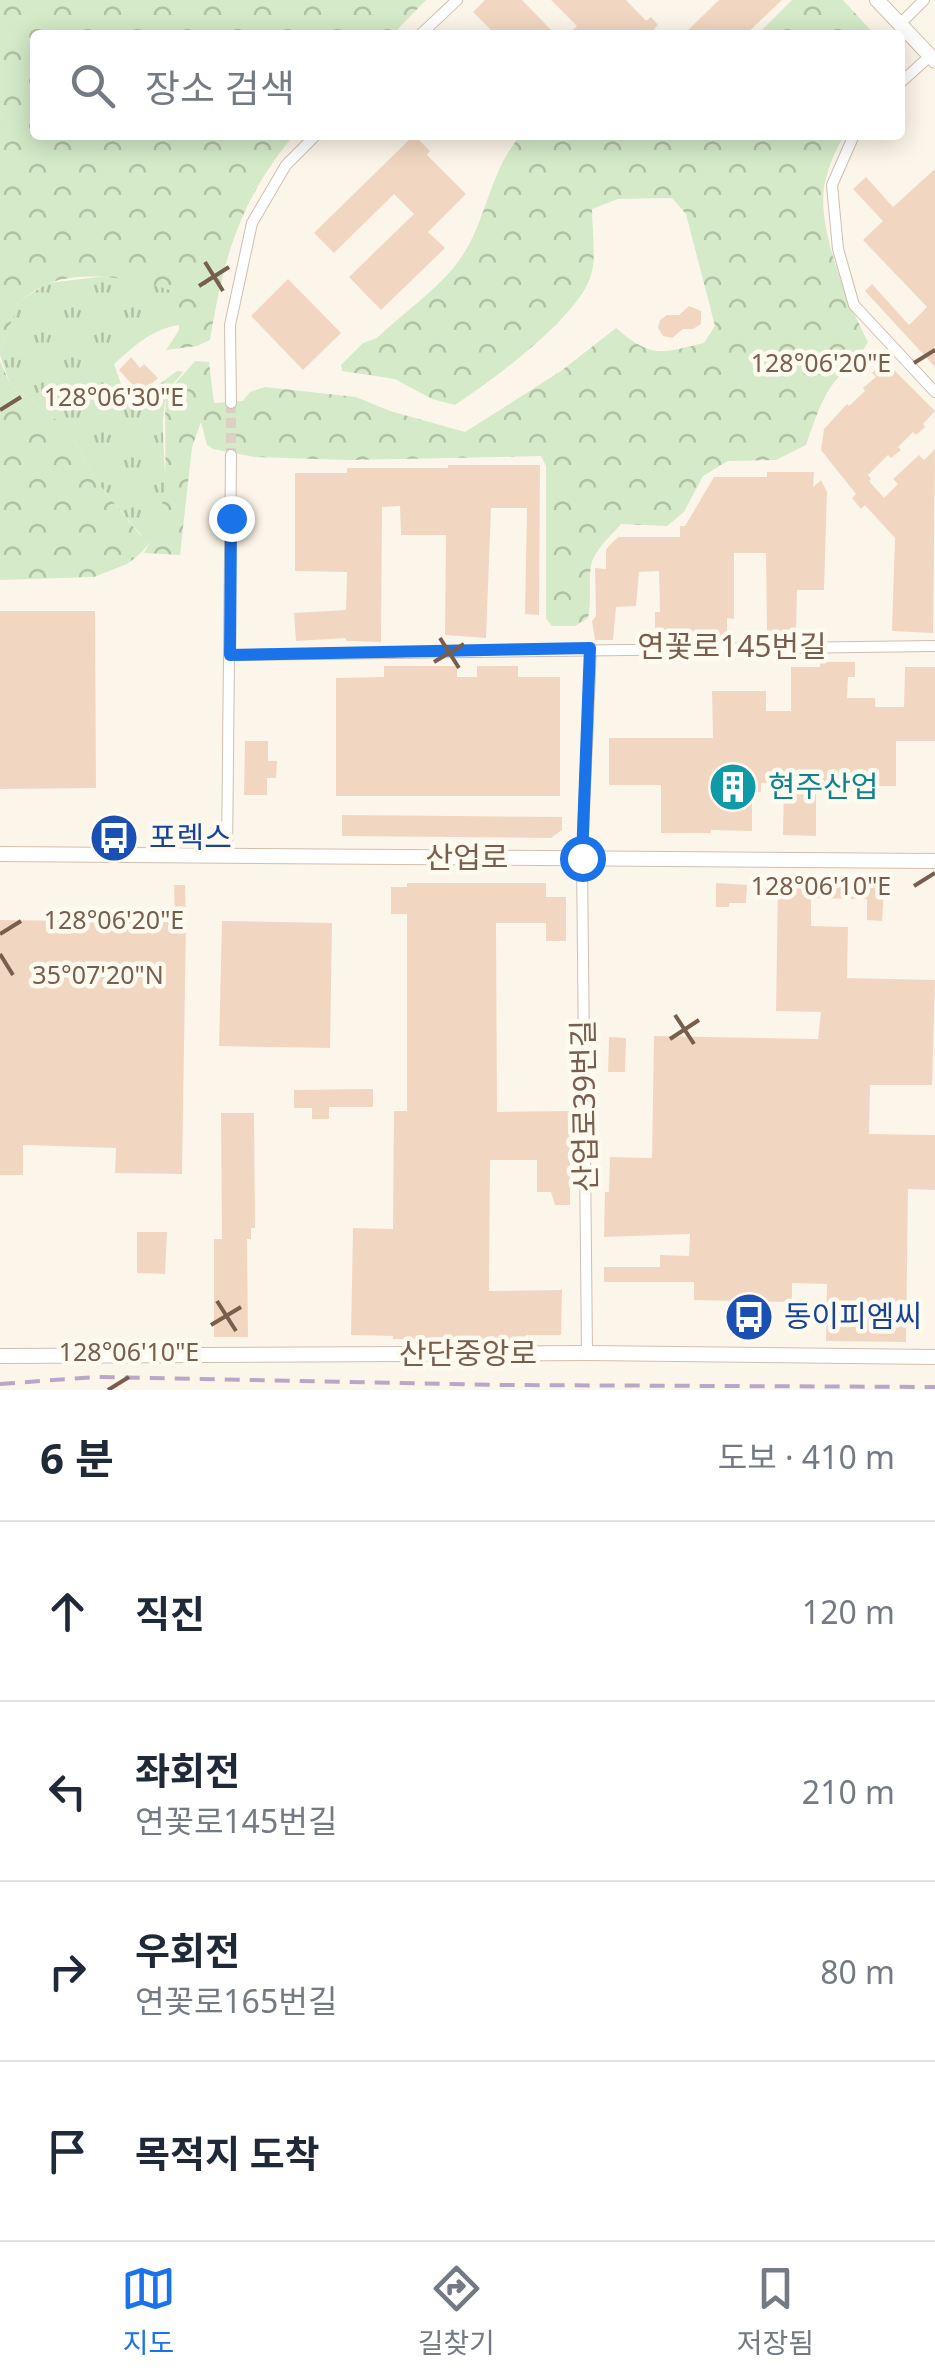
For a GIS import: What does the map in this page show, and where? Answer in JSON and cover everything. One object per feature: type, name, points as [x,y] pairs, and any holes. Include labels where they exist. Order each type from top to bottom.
[{"type":"street","points":[[425,30],[457,0]]},
{"type":"street","points":[[877,0],[933,58],[905,79]]},
{"type":"street","points":[[900,24],[924,0]]},
{"type":"street","points":[[231,403],[230,326],[252,223],[286,165],[311,140]]},
{"type":"street","points":[[852,140],[832,185],[838,248],[854,305],[935,392]]},
{"type":"street","points":[[227,856],[231,455]]},
{"type":"street","name":"연꽃로145번길","points":[[230,655],[935,646]]},
{"type":"street","name":"산업로39번길","points":[[587,1353],[582,858],[590,648]]},
{"type":"street","name":"산업로","points":[[0,854],[935,861]]},
{"type":"street","name":"산단중앙로","points":[[0,1356],[587,1353],[935,1357]]},
{"type":"green space","points":[[0,0],[426,0],[397,30],[30,30],[30,140],[290,140],[260,183],[237,231],[221,282],[210,340],[166,350],[179,330],[179,293],[131,280],[76,277],[45,285],[18,302],[0,355]]},
{"type":"green space","points":[[792,0],[843,0],[870,30],[762,30]]},
{"type":"green space","points":[[517,140],[842,140],[826,178],[824,217],[842,285],[868,342],[827,394],[806,445],[776,460],[728,461],[703,476],[684,512],[667,526],[621,524],[593,560],[588,618],[575,626],[552,626],[546,618],[546,466],[541,456],[348,460],[255,457],[213,449],[207,445],[201,422],[192,447],[180,555],[144,553],[154,535],[164,496],[166,394],[195,361],[209,362],[214,403],[243,401],[250,392],[265,387],[356,397],[465,432],[561,371],[616,328],[639,345],[657,351],[704,343],[715,326],[686,214],[672,198],[618,199],[592,209],[592,271],[573,306],[534,345],[455,405],[432,399],[395,379],[342,371],[341,365],[363,343],[377,338],[458,262]]},
{"type":"green space","points":[[99,277],[139,279],[179,293],[180,325],[152,334],[114,364],[121,384],[140,398],[177,371],[183,372],[166,397],[164,508],[146,547],[127,564],[141,535],[97,482],[69,430],[10,384],[0,355],[18,302],[48,283]]},
{"type":"green space","points":[[0,361],[10,384],[69,430],[97,482],[141,536],[127,564],[94,577],[0,580]]},
{"type":"building","points":[[485,0],[522,0],[551,30],[491,30],[473,12]]},
{"type":"building","points":[[551,0],[626,0],[646,21],[651,17],[658,25],[655,30],[573,30],[577,26]]},
{"type":"building","points":[[719,0],[782,0],[750,30],[688,30]]},
{"type":"building","points":[[409,140],[419,140],[430,151],[427,155],[466,194],[428,232],[445,248],[381,310],[349,277],[414,214],[394,194],[334,253],[314,233]]},
{"type":"building","points":[[935,169],[935,367],[865,291],[872,284],[909,325],[927,307],[863,240],[883,221],[853,189],[866,177],[893,207]]},
{"type":"building","points":[[288,279],[341,333],[303,370],[251,316]]},
{"type":"building","points":[[689,306],[701,311],[701,324],[683,329],[672,338],[663,336],[658,328],[660,320],[667,315],[679,315]]},
{"type":"building","points":[[131,357],[140,368],[144,364],[158,378],[141,394],[119,370]]},
{"type":"building","points":[[885,361],[935,411],[923,424],[925,427],[916,435],[913,432],[898,447],[901,450],[891,458],[888,455],[868,475],[884,498],[898,484],[893,479],[919,455],[924,460],[935,449],[933,633],[892,631],[895,538],[865,505],[861,509],[852,498],[856,494],[821,450],[824,429],[865,391],[863,388],[876,377],[872,373]]},
{"type":"building","points":[[448,465],[540,465],[539,615],[525,614],[527,508],[491,508],[486,638],[445,635],[446,535],[401,535],[400,506],[382,507],[381,642],[346,638],[296,641],[294,613],[346,610],[347,572],[295,571],[295,473]]},
{"type":"building","points":[[767,472],[814,472],[813,487],[821,480],[827,492],[824,590],[797,590],[796,631],[767,631],[766,553],[734,553],[734,619],[727,618],[727,635],[721,635],[721,640],[676,641],[676,634],[655,634],[655,612],[660,612],[659,571],[639,572],[636,606],[616,607],[613,640],[595,640],[595,568],[606,569],[606,549],[618,537],[680,537],[680,526],[685,526],[714,477],[767,477]]},
{"type":"building","points":[[0,611],[95,611],[96,788],[0,789]]},
{"type":"building","points":[[820,662],[855,662],[855,677],[848,677],[847,698],[875,698],[875,707],[904,707],[905,667],[935,667],[935,741],[896,741],[896,786],[816,786],[816,836],[783,835],[784,783],[761,783],[761,792],[752,792],[752,831],[711,833],[661,833],[661,785],[609,785],[609,738],[713,738],[712,691],[766,691],[766,711],[791,711],[791,667],[820,667]]},
{"type":"building","points":[[384,666],[457,666],[457,677],[477,677],[477,666],[518,666],[518,677],[560,677],[560,796],[336,796],[336,678],[384,677]]},
{"type":"building","points":[[245,741],[268,741],[268,761],[277,761],[276,778],[267,778],[267,795],[244,795]]},
{"type":"building","points":[[342,815],[562,817],[562,830],[551,838],[342,836]]},
{"type":"building","points":[[407,883],[546,883],[546,897],[566,897],[566,941],[546,941],[546,923],[496,923],[497,1112],[570,1111],[570,1205],[555,1205],[551,1192],[537,1192],[537,1160],[490,1160],[489,1291],[562,1290],[561,1335],[526,1335],[526,1340],[351,1335],[353,1228],[393,1229],[394,1111],[407,1111],[407,914],[391,914],[391,887],[407,887]]},
{"type":"building","points":[[716,883],[747,885],[746,903],[716,907]]},
{"type":"building","points":[[174,885],[185,885],[182,1174],[115,1173],[116,1148],[23,1145],[23,1175],[0,1175],[0,920],[175,922]]},
{"type":"building","points":[[778,885],[882,885],[884,889],[882,921],[867,920],[867,899],[811,898],[811,926],[848,927],[847,978],[935,980],[932,1085],[870,1085],[869,1134],[935,1135],[935,1190],[908,1189],[906,1342],[826,1341],[827,1284],[792,1283],[792,1302],[694,1300],[694,1282],[604,1282],[604,1267],[660,1267],[660,1255],[689,1256],[690,1234],[604,1237],[610,1157],[652,1158],[654,1036],[818,1039],[821,1012],[776,1011]]},
{"type":"building","points":[[222,921],[332,923],[330,1048],[219,1046]]},
{"type":"building","points":[[609,1037],[626,1038],[625,1072],[608,1072]]},
{"type":"building","points":[[373,1089],[373,1107],[329,1107],[329,1119],[312,1119],[312,1108],[294,1108],[294,1090]]},
{"type":"building","points":[[221,1113],[254,1113],[255,1228],[251,1228],[251,1239],[247,1239],[248,1337],[214,1337],[214,1239],[222,1239]]},
{"type":"building","points":[[137,1232],[167,1232],[165,1274],[137,1273]]},
{"type":"tunnel","points":[[231,403],[231,455]]},
{"type":"railway","points":[[0,1384],[96,1377],[506,1385],[935,1387]]},
{"type":"place","name":"현주산업","points":[[733,787]]},
{"type":"place","name":"포렉스","points":[[114,838]]},
{"type":"place","name":"동이피엠씨","points":[[749,1317]]},
{"type":"route","points":[[231,518],[230,655],[590,648],[582,858]]}]
